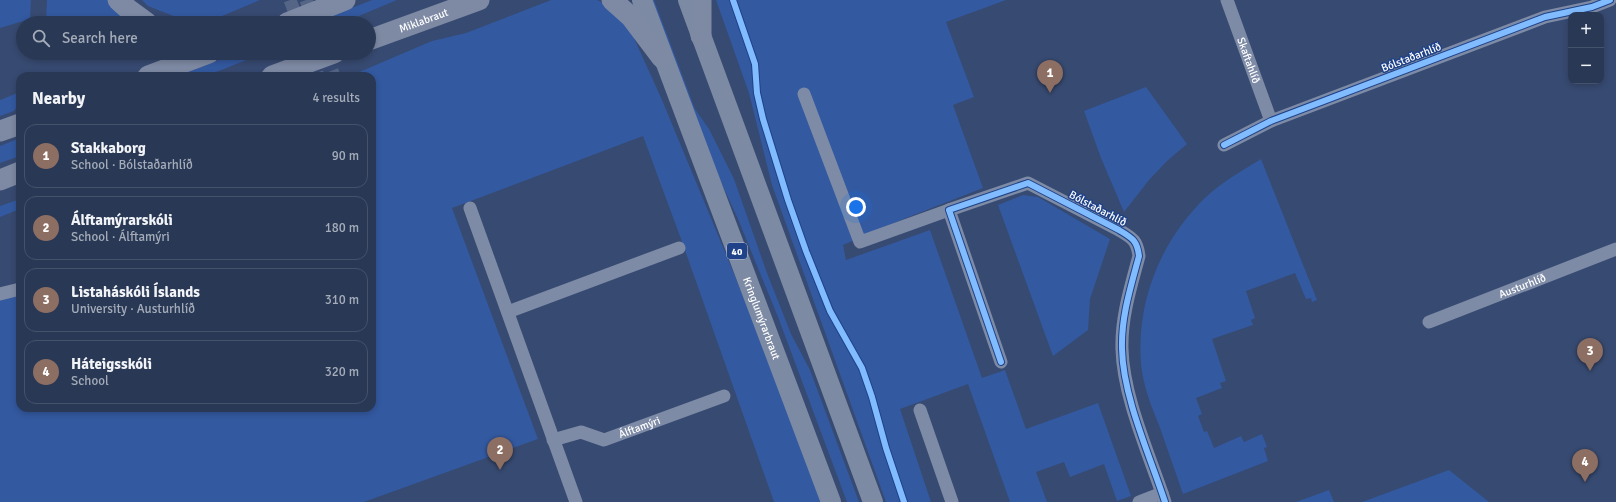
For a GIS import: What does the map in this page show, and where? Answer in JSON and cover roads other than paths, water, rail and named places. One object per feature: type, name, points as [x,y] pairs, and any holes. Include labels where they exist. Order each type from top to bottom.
[{"type":"highway","points":[[118,0],[138,16]]},
{"type":"highway","points":[[305,16],[345,0]]},
{"type":"highway","name":"Miklabraut","points":[[376,37],[479,0]]},
{"type":"highway","points":[[612,0],[631,17],[662,58]]},
{"type":"highway","points":[[701,0],[701,36]]},
{"type":"highway","points":[[159,72],[190,60]]},
{"type":"highway","points":[[290,72],[318,60]]},
{"type":"highway","points":[[0,132],[16,126]]},
{"type":"highway","points":[[0,180],[16,174]]},
{"type":"main road","name":"Kringlumýrarbraut","points":[[642,0],[662,58],[754,296],[831,502]]},
{"type":"main road","points":[[688,0],[873,502]]},
{"type":"street","name":"Skaftahlíð","points":[[1227,0],[1271,121]]},
{"type":"street","name":"Bólstaðarhlíð","points":[[1224,145],[1271,121],[1545,17],[1592,7],[1610,0]]},
{"type":"street","name":"Bólstaðarhlíð","points":[[804,94],[860,242],[1028,183],[1119,230],[1130,237],[1138,246],[1139,256],[1123,322],[1122,350],[1125,376],[1135,415],[1164,498],[1139,502]]},
{"type":"street","points":[[470,208],[576,502]]},
{"type":"street","points":[[949,210],[1001,362]]},
{"type":"street","points":[[508,312],[679,248]]},
{"type":"street","name":"Austurhlíð","points":[[1429,322],[1616,249]]},
{"type":"street","points":[[0,294],[16,290]]},
{"type":"street","name":"Álftamýri","points":[[553,440],[581,432],[604,440],[724,396]]},
{"type":"street","points":[[920,410],[952,502]]},
{"type":"tunnel","points":[[290,0],[296,16]]},
{"type":"tunnel","points":[[306,0],[312,16]]},
{"type":"tunnel","points":[[312,60],[316,72]]},
{"type":"tunnel","points":[[328,60],[332,72]]},
{"type":"place","name":"Stakkaborg","points":[[1050,93]]},
{"type":"place","name":"Listaháskóli Íslands","points":[[1590,371]]},
{"type":"place","name":"Álftamýrarskóli","points":[[500,470]]},
{"type":"place","name":"Háteigsskóli","points":[[1585,482]]}]
